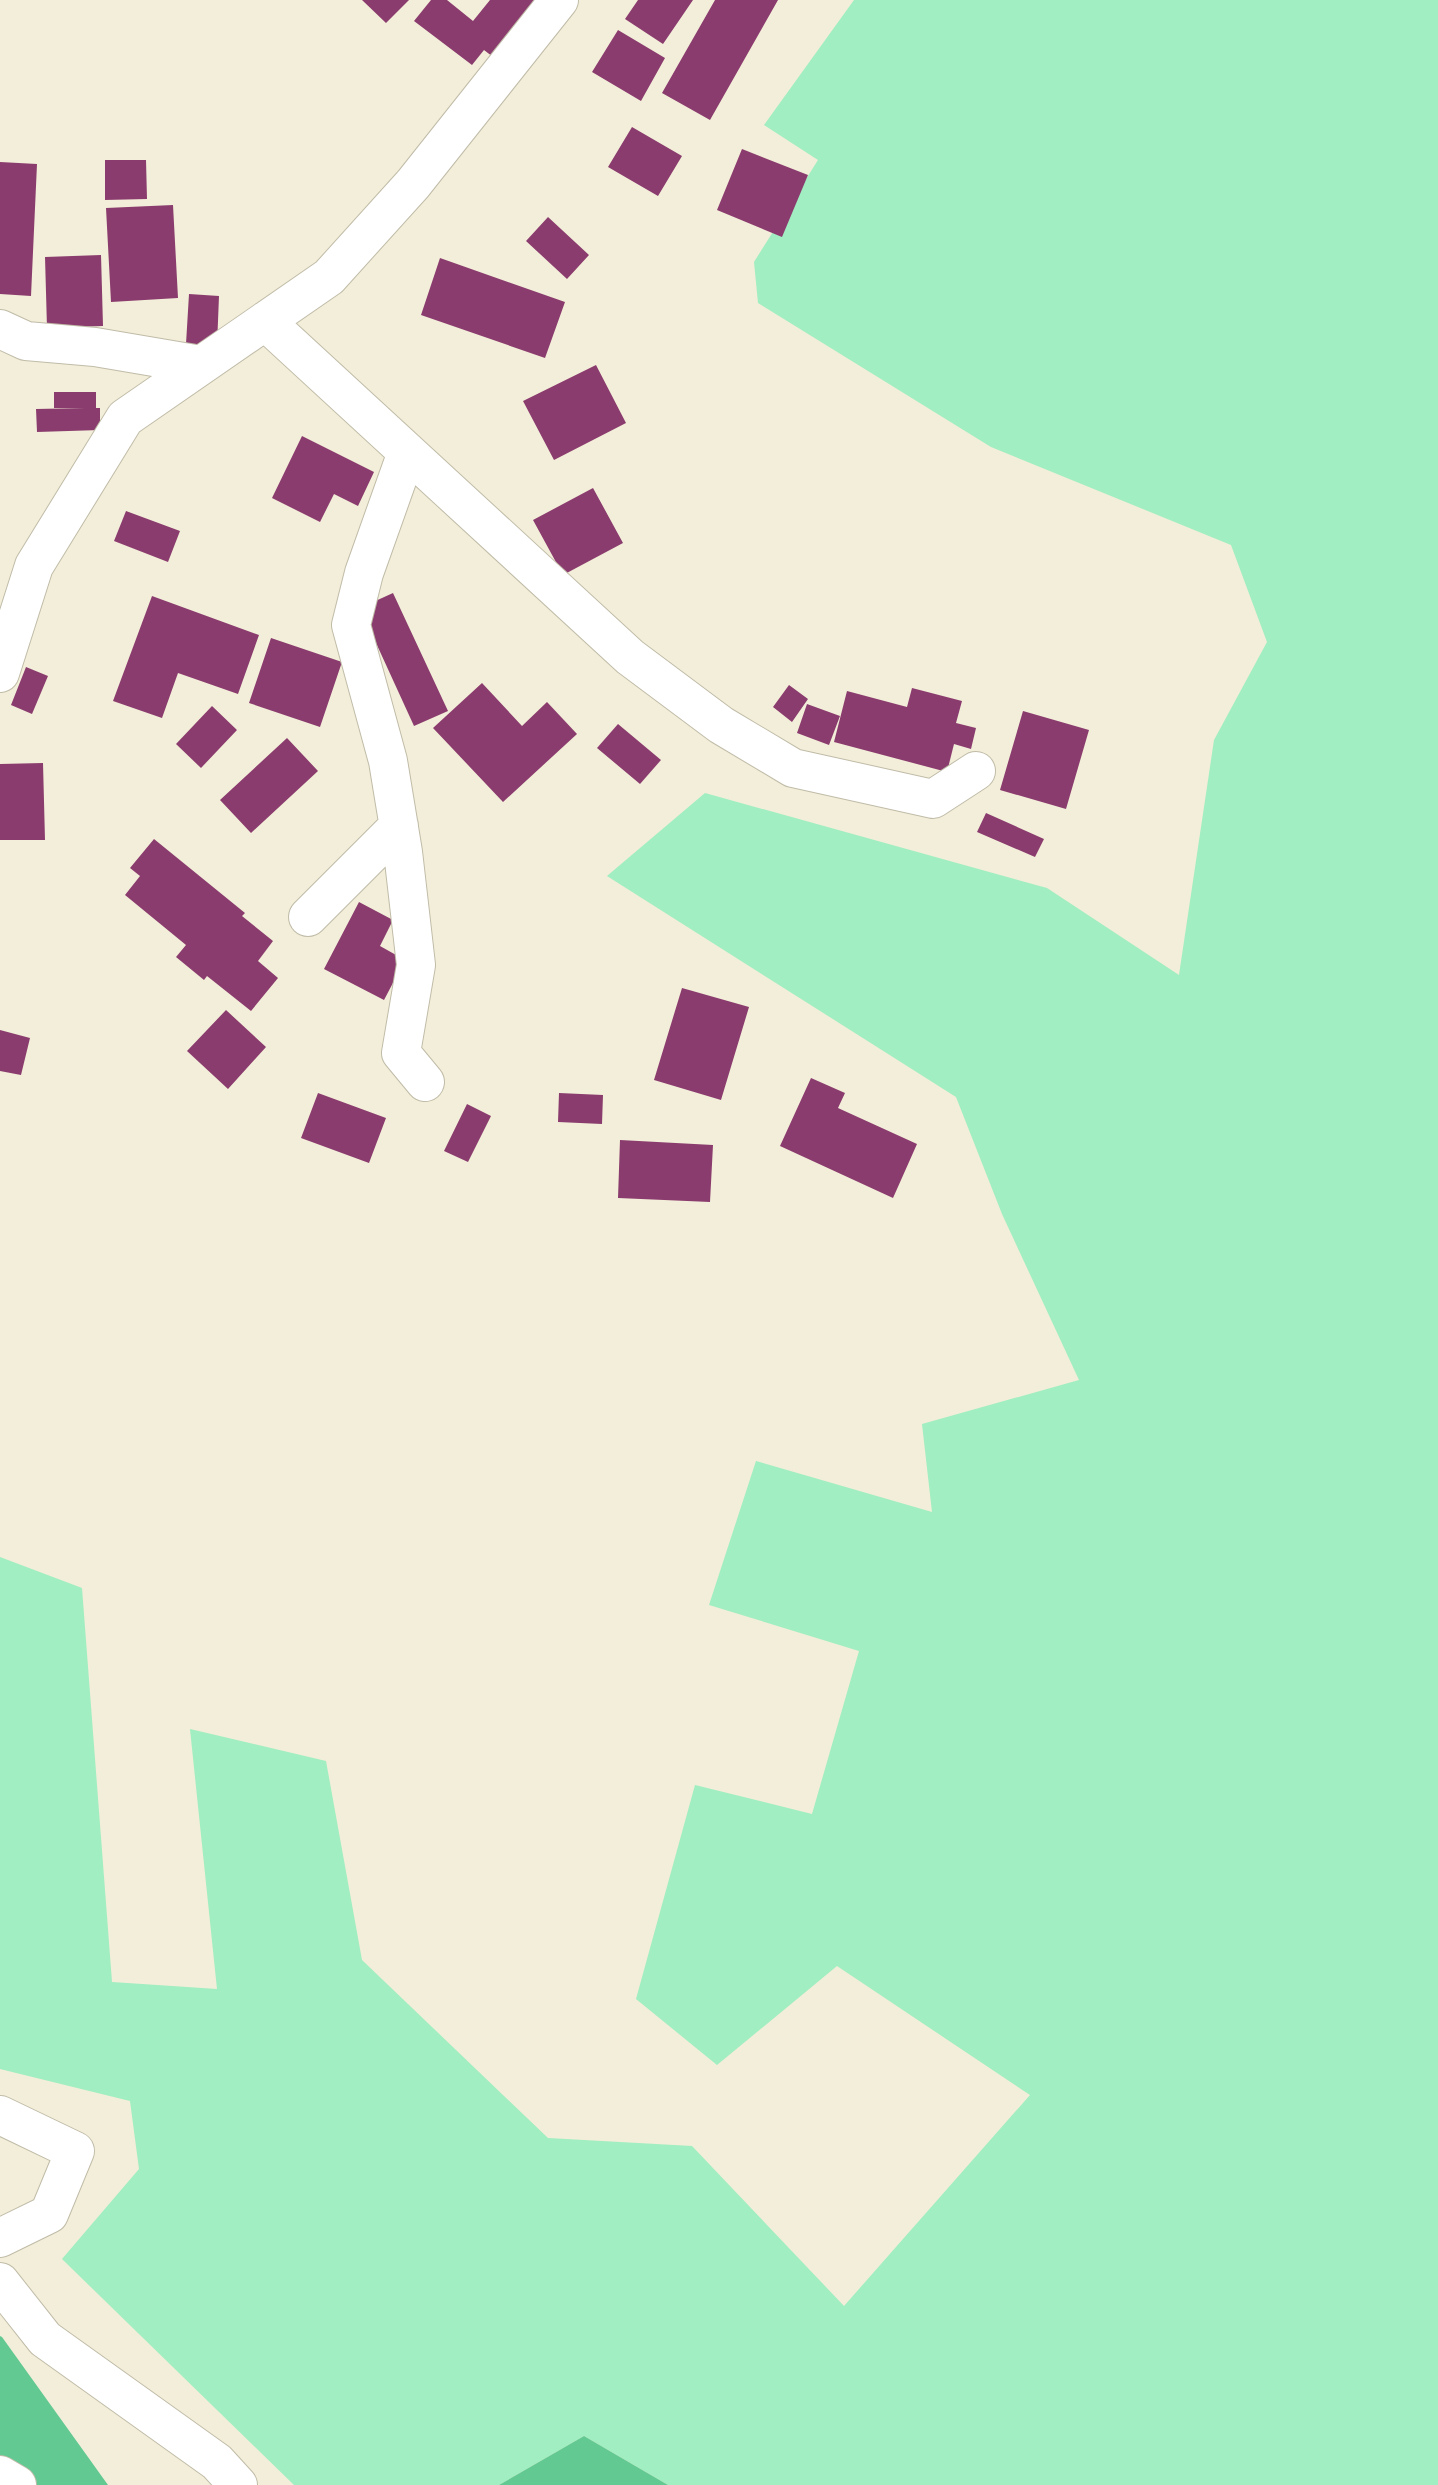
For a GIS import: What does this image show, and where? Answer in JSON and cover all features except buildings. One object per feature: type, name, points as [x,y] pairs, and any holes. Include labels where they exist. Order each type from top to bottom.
[{"type":"street","points":[[0,673],[34,566],[125,418],[329,277],[413,184],[559,0]]},
{"type":"street","points":[[265,321],[630,657],[721,725],[793,768],[933,799],[976,771]]},
{"type":"street","points":[[0,328],[26,341],[95,347],[201,365]]},
{"type":"street","points":[[407,452],[364,573],[351,625],[388,761],[416,965],[401,1053],[425,1082]]},
{"type":"street","points":[[308,917],[399,826]]},
{"type":"street","points":[[0,2115],[75,2151],[49,2214],[0,2238]]},
{"type":"street","points":[[0,2282],[45,2339],[217,2462],[237,2485]]},
{"type":"street","points":[[0,2475],[17,2485]]},
{"type":"green space","points":[[854,0],[1438,0],[1438,2485],[668,2485],[584,2436],[499,2485],[294,2485],[62,2259],[139,2169],[130,2101],[0,2069],[0,1557],[82,1588],[112,1982],[217,1989],[190,1729],[326,1761],[362,1960],[548,2138],[692,2146],[844,2306],[1030,2095],[837,1966],[717,2065],[636,1999],[695,1785],[812,1814],[859,1651],[709,1605],[756,1461],[932,1512],[922,1424],[1079,1380],[1002,1214],[956,1097],[607,876],[705,793],[1047,888],[1179,975],[1214,740],[1267,642],[1231,545],[991,447],[758,303],[754,262],[818,160],[764,125]]},
{"type":"green space","points":[[0,2336],[2,2337],[108,2485],[0,2485]]},
{"type":"green space","points":[[584,2436],[668,2485],[499,2485]]}]
